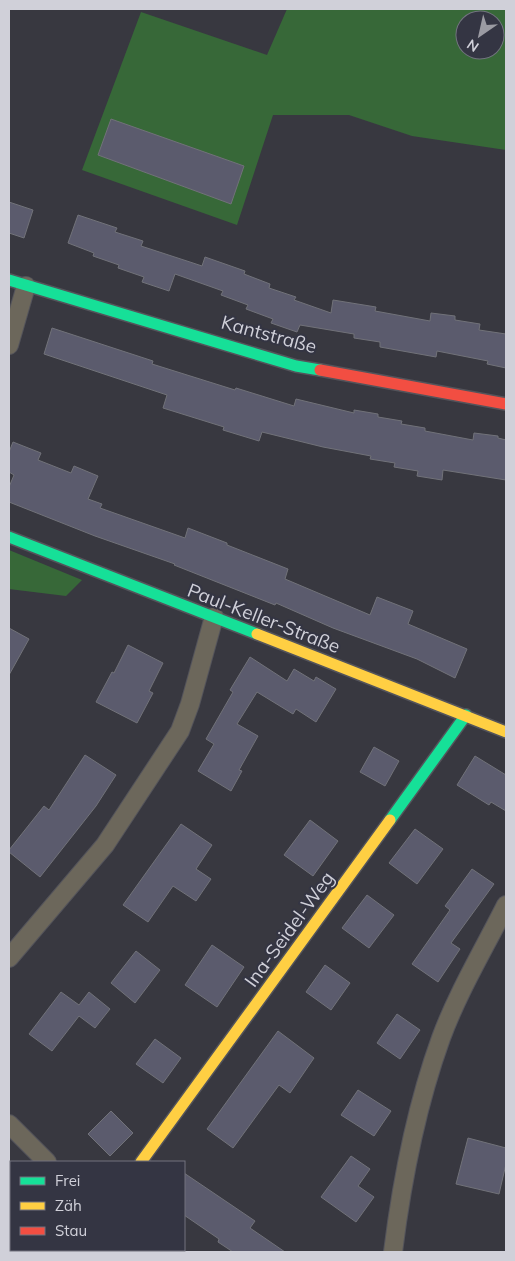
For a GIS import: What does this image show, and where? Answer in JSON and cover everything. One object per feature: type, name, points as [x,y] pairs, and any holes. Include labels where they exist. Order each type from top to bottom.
[{"type":"street","name":"Kantstraße","points":[[9,280],[296,366],[506,404]]},
{"type":"street","points":[[9,345],[26,286]]},
{"type":"street","name":"Paul-Keller-Straße","points":[[9,537],[506,732]]},
{"type":"street","points":[[9,958],[105,845],[180,731],[190,704],[214,617]]},
{"type":"street","name":"Ina-Seidel-Weg","points":[[142,1161],[466,715]]},
{"type":"street","points":[[393,1252],[401,1193],[422,1097],[436,1054],[461,991],[506,905]]},
{"type":"street","points":[[9,1124],[46,1161]]},
{"type":"green space","points":[[287,9],[506,9],[506,150],[412,136],[349,115],[273,115],[237,225],[82,170],[141,12],[267,55]]},
{"type":"green space","points":[[9,550],[82,580],[66,596],[9,589]]},
{"type":"building","points":[[111,119],[244,166],[231,204],[98,155]]},
{"type":"building","points":[[9,202],[33,210],[24,238],[9,233]]},
{"type":"building","points":[[78,215],[117,228],[115,232],[143,241],[141,246],[202,266],[205,257],[245,271],[244,274],[270,284],[269,288],[296,297],[294,300],[331,313],[333,300],[376,307],[375,311],[430,321],[431,313],[455,316],[455,320],[480,324],[479,330],[506,334],[506,368],[487,364],[488,361],[437,351],[436,357],[380,347],[380,342],[354,338],[354,334],[300,325],[297,332],[271,323],[273,319],[246,309],[248,305],[221,295],[223,291],[175,274],[169,291],[142,282],[144,277],[118,268],[119,265],[93,256],[94,253],[68,243]]},
{"type":"building","points":[[52,328],[153,361],[152,364],[294,406],[296,399],[354,413],[354,410],[378,414],[378,417],[402,421],[401,424],[425,428],[425,431],[473,440],[474,433],[498,436],[498,438],[506,440],[506,480],[443,470],[442,480],[417,476],[418,471],[394,467],[395,463],[370,459],[371,456],[323,447],[262,432],[259,441],[223,430],[224,427],[163,408],[167,395],[44,354]]},
{"type":"building","points":[[13,442],[41,453],[38,460],[71,473],[74,466],[98,476],[88,499],[102,504],[100,508],[185,538],[188,528],[227,543],[227,545],[288,569],[285,579],[370,615],[377,597],[413,611],[408,624],[467,649],[455,678],[417,659],[333,628],[276,603],[275,605],[175,564],[95,536],[9,502],[9,487],[14,475],[9,472],[9,452]]},
{"type":"building","points":[[9,628],[29,639],[9,675]]},
{"type":"building","points":[[128,645],[163,663],[149,691],[153,693],[137,723],[96,702]]},
{"type":"building","points":[[250,657],[287,681],[294,669],[314,681],[316,677],[336,689],[316,722],[296,709],[293,714],[257,692],[237,724],[258,736],[239,770],[242,771],[231,791],[198,771],[214,744],[206,739],[233,692],[230,690]]},
{"type":"building","points":[[374,747],[399,761],[385,786],[360,772]]},
{"type":"building","points":[[85,755],[116,775],[96,806],[40,877],[9,852],[9,850],[44,806],[49,810]]},
{"type":"building","points":[[475,756],[506,775],[506,811],[491,802],[489,805],[457,785]]},
{"type":"building","points":[[310,820],[338,841],[313,876],[284,855]]},
{"type":"building","points":[[181,824],[212,845],[196,869],[211,879],[196,901],[173,886],[148,922],[123,905]]},
{"type":"building","points":[[415,829],[443,849],[417,884],[389,863]]},
{"type":"building","points":[[472,869],[494,884],[451,943],[460,949],[438,982],[412,964],[450,910],[445,906]]},
{"type":"building","points":[[367,895],[394,915],[369,948],[342,928]]},
{"type":"building","points":[[212,945],[244,967],[217,1007],[185,985]]},
{"type":"building","points":[[136,951],[160,970],[135,1003],[111,983]]},
{"type":"building","points":[[325,965],[350,983],[331,1010],[306,992]]},
{"type":"building","points":[[61,992],[79,1005],[89,992],[110,1009],[95,1028],[79,1016],[52,1051],[29,1034]]},
{"type":"building","points":[[397,1014],[420,1030],[400,1059],[377,1043]]},
{"type":"building","points":[[278,1031],[314,1058],[290,1093],[279,1085],[233,1148],[207,1129]]},
{"type":"building","points":[[155,1039],[181,1058],[163,1083],[136,1064]]},
{"type":"building","points":[[358,1090],[391,1111],[374,1136],[341,1115]]},
{"type":"building","points":[[111,1111],[133,1133],[110,1156],[88,1134]]},
{"type":"building","points":[[468,1138],[506,1148],[506,1164],[499,1194],[456,1184]]},
{"type":"building","points":[[351,1156],[370,1169],[358,1186],[374,1197],[356,1222],[321,1197]]},
{"type":"building","points":[[185,1174],[255,1221],[250,1228],[285,1252],[233,1252],[218,1242],[219,1239],[185,1216]]},
{"type":"traffic: fast","points":[[9,280],[296,366],[320,370]]},
{"type":"traffic: fast","points":[[9,537],[257,634]]},
{"type":"traffic: fast","points":[[390,820],[466,715]]},
{"type":"traffic: slow","points":[[257,634],[506,732]]},
{"type":"traffic: slow","points":[[142,1161],[390,820]]},
{"type":"traffic: jam","points":[[320,370],[506,404]]}]
